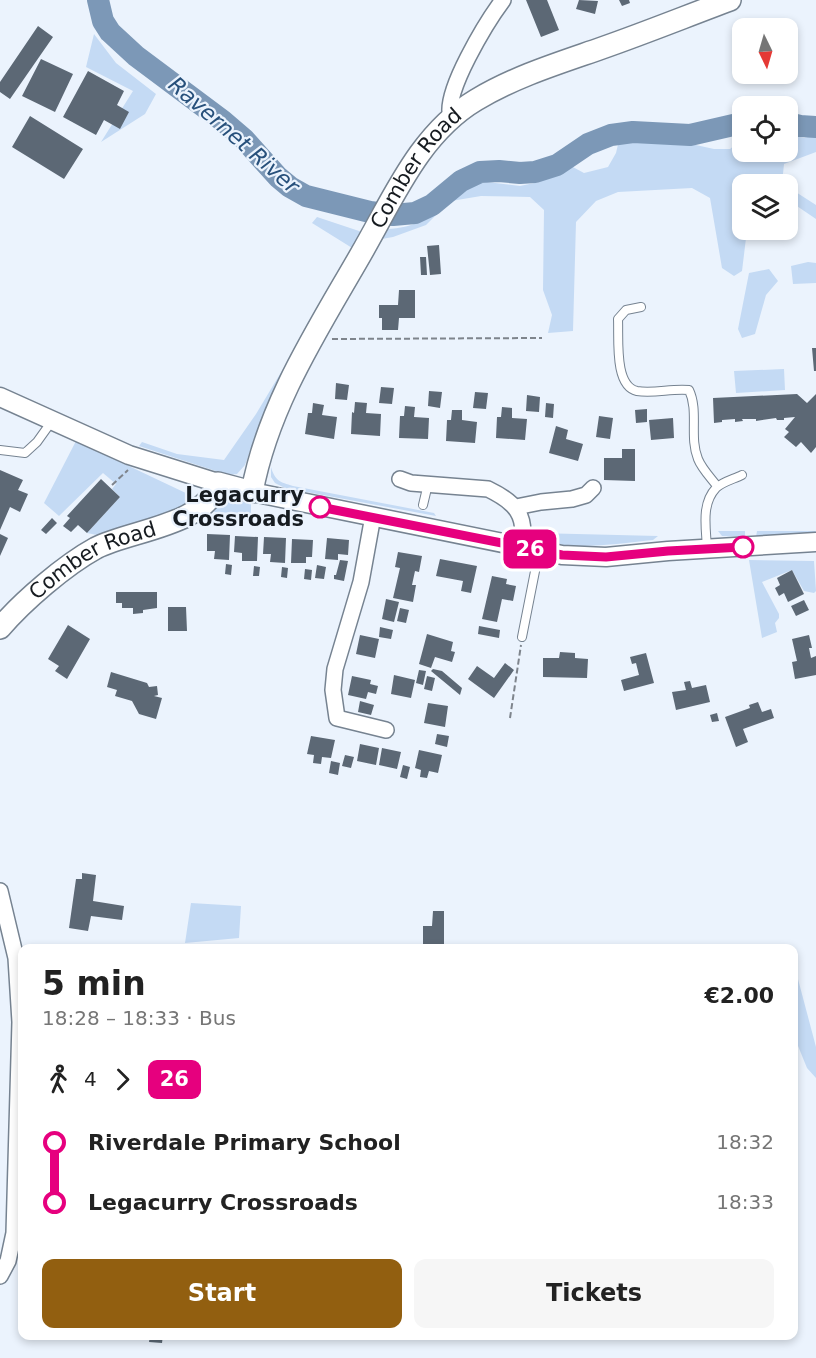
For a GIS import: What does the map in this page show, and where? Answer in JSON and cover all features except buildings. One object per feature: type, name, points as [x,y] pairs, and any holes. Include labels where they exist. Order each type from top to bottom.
[{"type":"main road","name":"Comber Road","points":[[252,492],[263,445],[283,396],[312,339],[404,176],[451,117],[476,100],[521,76],[730,0]]},
{"type":"main road","name":"Comber Road","points":[[1,624],[63,571],[95,549],[194,513],[210,498],[218,483]]},
{"type":"main road","points":[[218,483],[252,492]]},
{"type":"street","points":[[451,117],[449,105],[464,64],[492,14],[503,0]]},
{"type":"street","points":[[0,397],[132,456],[218,483]]},
{"type":"street","points":[[400,479],[411,483],[488,489],[511,501],[519,511],[523,525],[524,537],[521,547]]},
{"type":"street","points":[[516,507],[572,499],[586,495],[593,488]]},
{"type":"street","points":[[252,492],[562,555],[606,557],[816,542]]},
{"type":"street","points":[[373,516],[361,582],[335,669],[333,690],[337,718],[386,730]]},
{"type":"street","points":[[0,891],[18,954]]},
{"type":"street","points":[[0,1276],[8,1261],[14,1233],[18,1170]]},
{"type":"lane","points":[[642,307],[626,310],[618,319],[621,378],[629,387],[638,391],[689,390],[693,398],[698,460],[717,486]]},
{"type":"lane","points":[[0,450],[26,453],[52,422]]},
{"type":"lane","points":[[708,549],[705,512],[710,498],[717,486],[742,475]]},
{"type":"lane","points":[[423,505],[428,484]]},
{"type":"lane","points":[[522,637],[539,551]]},
{"type":"path","points":[[312,339],[542,338]]},
{"type":"path","points":[[112,485],[127,472],[132,456]]},
{"type":"path","points":[[510,718],[522,637]]},
{"type":"shaded area","points":[[94,34],[116,63],[156,94],[145,114],[101,142],[133,91],[86,67]]},
{"type":"shaded area","points":[[816,135],[816,152],[798,159],[798,136],[804,138]]},
{"type":"shaded area","points":[[619,140],[673,140],[714,149],[732,147],[732,162],[789,162],[784,164],[783,174],[732,174],[732,240],[746,240],[742,271],[734,276],[722,268],[710,198],[692,188],[618,192],[596,201],[576,222],[573,331],[548,333],[552,315],[543,290],[544,210],[530,197],[481,196],[451,201],[470,185],[487,182],[520,186],[539,182],[571,166],[584,173],[608,167],[616,153]]},
{"type":"shaded area","points":[[798,193],[816,205],[816,219],[798,207]]},
{"type":"shaded area","points":[[446,205],[426,225],[393,237],[376,240],[382,229],[401,228],[416,223]]},
{"type":"shaded area","points":[[317,217],[365,233],[357,251],[312,223]]},
{"type":"shaded area","points":[[808,262],[816,263],[816,283],[793,284],[791,266]]},
{"type":"shaded area","points":[[769,269],[778,281],[766,295],[755,334],[742,338],[738,329],[749,273]]},
{"type":"shaded area","points":[[304,334],[268,402],[245,465],[237,474],[228,475],[139,446],[142,442],[177,454],[224,460],[256,414]]},
{"type":"shaded area","points":[[784,369],[785,390],[736,393],[734,371]]},
{"type":"shaded area","points":[[76,441],[190,495],[186,506],[108,533],[97,535],[87,533],[120,497],[112,489],[116,484],[103,473],[59,516],[44,503]]},
{"type":"shaded area","points":[[271,467],[279,480],[293,486],[434,513],[436,516],[285,488],[275,483],[271,477]]},
{"type":"shaded area","points":[[246,497],[251,503],[251,514],[214,512],[227,499]]},
{"type":"shaded area","points":[[718,531],[745,531],[745,537],[722,536]]},
{"type":"shaded area","points":[[757,531],[816,531],[811,535],[756,537]]},
{"type":"shaded area","points":[[536,533],[658,536],[653,540],[578,546],[549,543],[536,538]]},
{"type":"shaded area","points":[[749,560],[814,561],[816,591],[814,593],[804,591],[792,570],[762,582],[779,618],[775,623],[777,632],[762,638]]},
{"type":"shaded area","points":[[191,903],[241,906],[239,938],[185,943]]},
{"type":"shaded area","points":[[798,979],[816,1047],[816,1078],[807,1068],[798,1046]]},
{"type":"waterway","name":"Ravernet River","points":[[98,0],[103,21],[110,32],[136,56],[244,139],[290,187],[306,196],[370,212],[393,215],[415,213],[432,205],[461,181],[480,172],[535,172],[557,165],[588,144],[611,135],[633,132],[690,135],[732,125]]},
{"type":"waterway","name":"Ravernet River","points":[[798,126],[816,127]]},
{"type":"bus line","name":"26","points":[[320,507],[562,555],[606,557],[743,547]]},
{"type":"place","name":"Legacurry Crossroads","points":[[320,507]]}]
